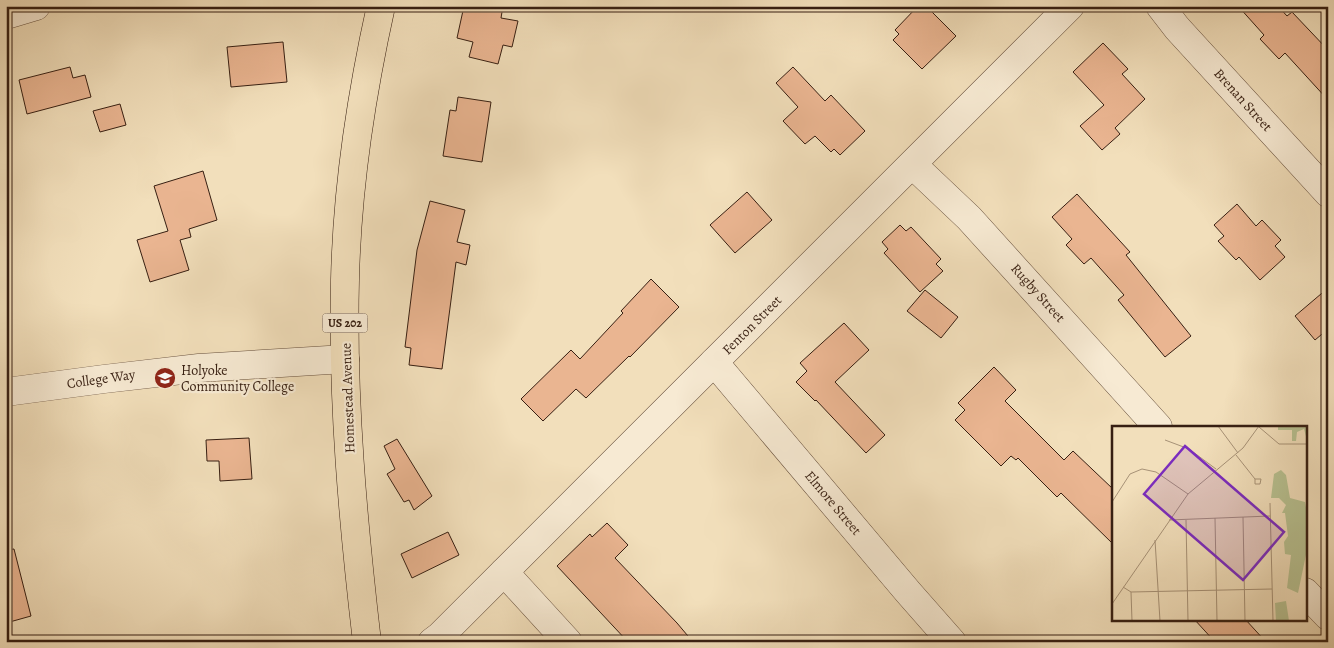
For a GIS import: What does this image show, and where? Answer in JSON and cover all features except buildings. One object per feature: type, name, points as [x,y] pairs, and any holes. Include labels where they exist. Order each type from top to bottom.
[{"type":"main road","name":"Homestead Avenue","points":[[367,642],[352,492],[345,360],[345,278],[354,162],[362,105],[381,6]]},
{"type":"street","points":[[6,15],[36,6]]},
{"type":"street","name":"Fenton Street","points":[[432,642],[913,165],[1070,6]]},
{"type":"street","name":"Brenan Street","points":[[1160,6],[1177,28],[1328,193]]},
{"type":"street","name":"Rugby Street","points":[[913,165],[969,218],[1157,426]]},
{"type":"street","name":"College Way","points":[[6,392],[104,378],[199,368],[345,360]]},
{"type":"street","name":"Elmore Street","points":[[714,362],[952,642]]},
{"type":"street","points":[[504,572],[568,642]]},
{"type":"street","points":[[1306,593],[1328,616]]},
{"type":"place","name":"Holyoke Community College","points":[[165,378]]}]
